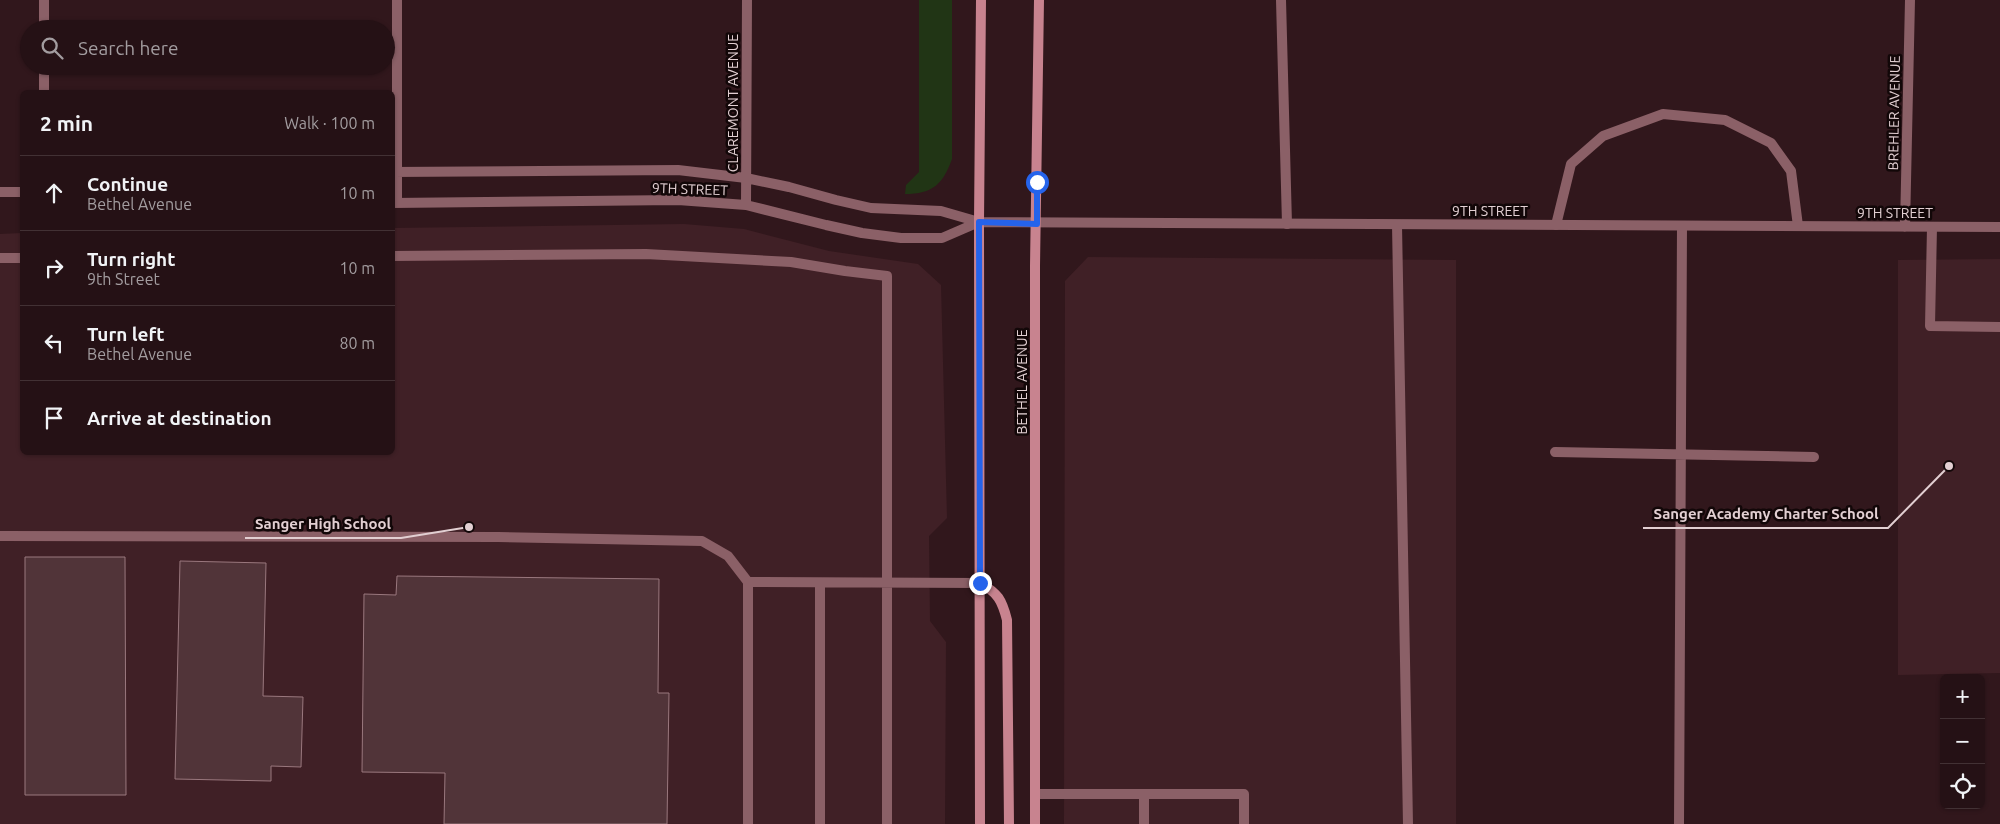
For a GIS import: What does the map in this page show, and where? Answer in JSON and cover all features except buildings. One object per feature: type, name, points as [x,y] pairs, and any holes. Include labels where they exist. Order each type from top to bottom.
[{"type":"main road","points":[[980,824],[979,222],[981,0]]},
{"type":"main road","name":"BETHEL AVENUE","points":[[1035,824],[1035,266],[1039,0]]},
{"type":"main road","points":[[980,583],[994,591],[1003,604],[1007,620],[1009,824]]},
{"type":"street","points":[[44,0],[44,20]]},
{"type":"street","points":[[395,90],[396,0]]},
{"type":"street","name":"CLAREMONT AVENUE","points":[[746,205],[747,0]]},
{"type":"street","points":[[1281,0],[1287,224]]},
{"type":"street","name":"BREHLER AVENUE","points":[[1905,227],[1910,0]]},
{"type":"street","points":[[44,75],[44,90]]},
{"type":"street","points":[[1556,225],[1572,164],[1604,136],[1663,114],[1724,120],[1771,144],[1791,171],[1798,226]]},
{"type":"street","name":"9TH STREET","points":[[395,172],[678,170],[746,178],[871,208],[941,211],[979,222],[1037,224],[2000,227]]},
{"type":"street","points":[[0,192],[20,192]]},
{"type":"street","name":"9TH STREET","points":[[395,203],[678,200],[746,205],[844,229],[901,238],[942,238],[979,222]]},
{"type":"street","points":[[1397,225],[1408,824]]},
{"type":"street","points":[[1679,824],[1682,226]]},
{"type":"street","points":[[1932,227],[1930,326],[2000,327]]},
{"type":"street","points":[[395,256],[646,254],[791,262],[888,276],[887,824]]},
{"type":"street","points":[[0,258],[20,258]]},
{"type":"street","points":[[1555,452],[1814,457]]},
{"type":"street","points":[[0,536],[498,537],[702,541],[728,556],[748,582],[748,824]]},
{"type":"street","points":[[748,582],[980,583]]},
{"type":"street","points":[[820,583],[820,824]]},
{"type":"street","points":[[1035,794],[1244,794],[1244,824]]},
{"type":"street","points":[[1144,794],[1144,824]]},
{"type":"shaded area","points":[[684,224],[744,229],[829,251],[918,264],[941,285],[947,518],[929,536],[930,621],[946,642],[945,824],[0,824],[0,234],[20,233],[20,455],[395,455],[395,228]]},
{"type":"shaded area","points":[[1088,257],[1456,260],[1456,824],[1064,824],[1065,281]]},
{"type":"shaded area","points":[[2000,259],[2000,673],[1898,675],[1898,260]]},
{"type":"green space","points":[[919,0],[952,0],[952,159],[945,175],[936,186],[923,192],[905,194],[906,185],[919,172]]},
{"type":"place","name":"Sanger Academy Charter School","points":[[1949,466]]},
{"type":"place","name":"Sanger High School","points":[[469,527]]},
{"type":"route","points":[[980,583],[979,222],[1037,224],[1037,182]]}]
